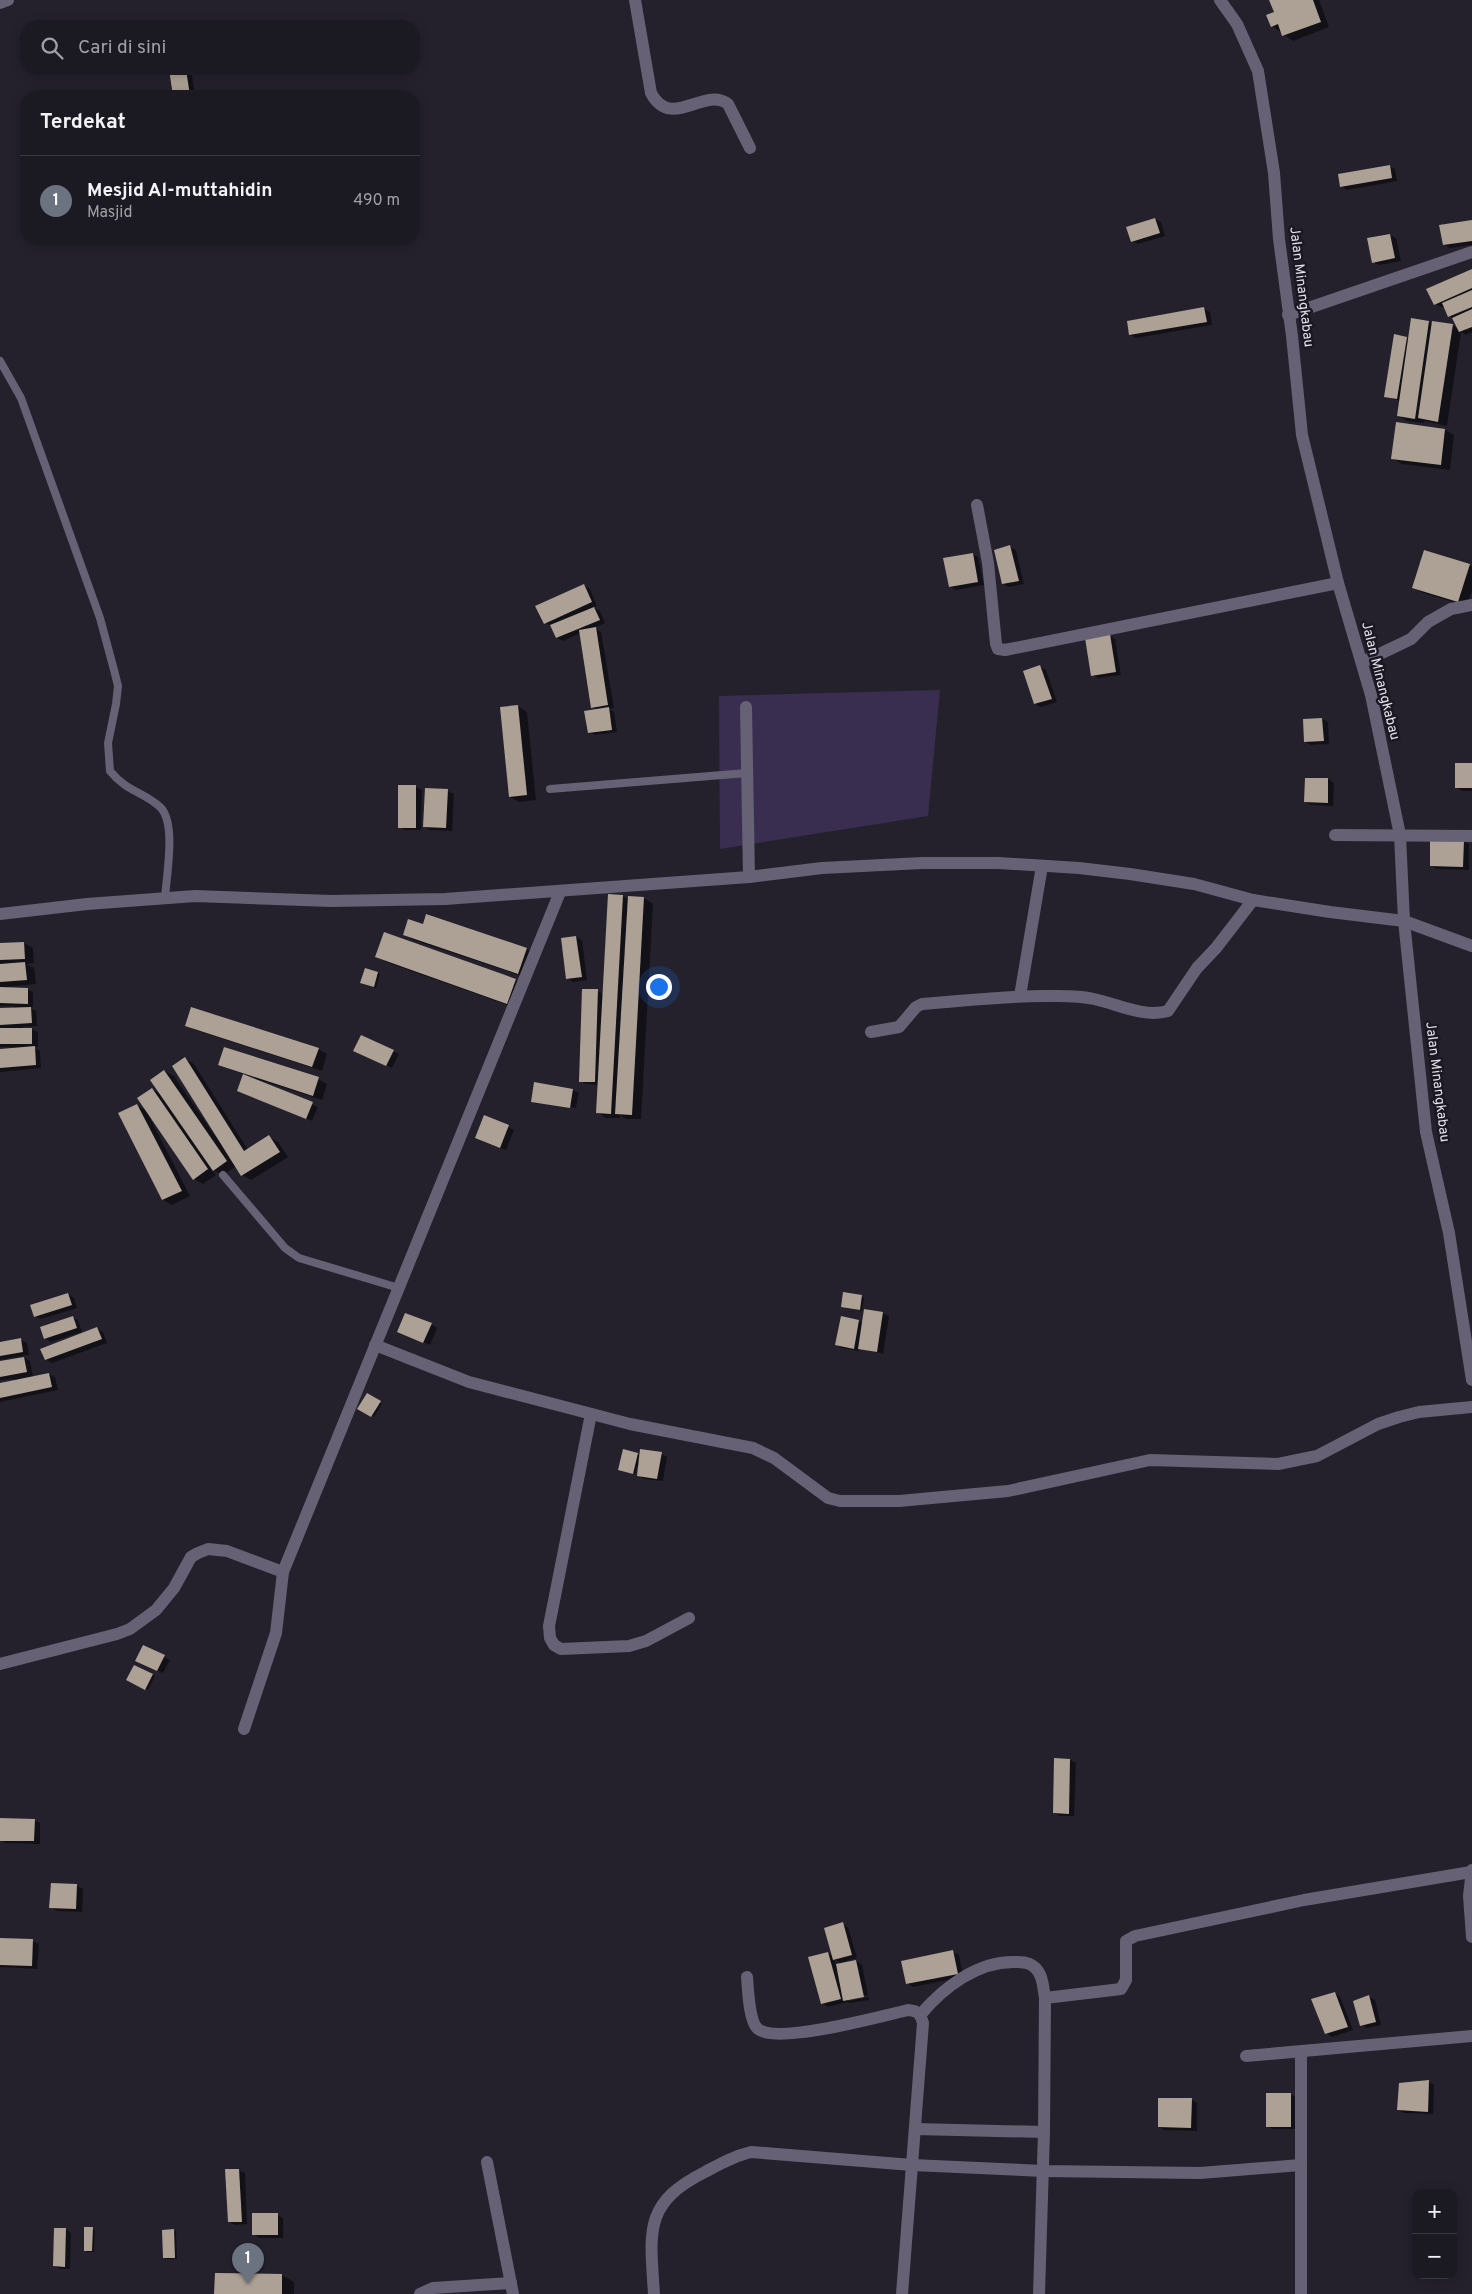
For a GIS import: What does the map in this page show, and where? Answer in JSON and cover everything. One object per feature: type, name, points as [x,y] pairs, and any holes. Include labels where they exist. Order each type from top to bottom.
[{"type":"street","points":[[0,3],[8,0]]},
{"type":"street","points":[[635,0],[651,93],[656,102],[664,108],[676,109],[715,99],[724,100],[728,104],[750,148]]},
{"type":"street","name":"Jalan Minangkabau","points":[[1220,0],[1236,24],[1258,71],[1274,173],[1279,239],[1292,336],[1302,435],[1338,583],[1363,662],[1400,835],[1404,920],[1426,1132],[1449,1233],[1472,1380]]},
{"type":"street","points":[[1288,315],[1472,252]]},
{"type":"street","points":[[978,505],[988,563],[998,649],[1004,650],[1338,583]]},
{"type":"street","points":[[1363,662],[1411,640],[1428,622],[1451,609],[1472,605]]},
{"type":"street","points":[[746,707],[749,877]]},
{"type":"street","points":[[1335,835],[1472,836]]},
{"type":"street","points":[[0,914],[87,904],[195,896],[331,901],[426,900],[560,892],[749,877],[822,868],[922,863],[1042,866],[1121,873],[1194,884],[1253,900],[1330,912],[1404,920],[1472,946]]},
{"type":"street","points":[[1020,996],[1042,866]]},
{"type":"street","points":[[244,1729],[276,1633],[283,1572],[560,892]]},
{"type":"street","points":[[871,1032],[899,1027],[904,1024],[916,1007],[922,1004],[1020,996],[1092,998],[1144,1013],[1168,1011],[1197,968],[1216,948],[1253,900]]},
{"type":"street","points":[[375,1344],[469,1382],[630,1424],[753,1448],[774,1458],[828,1498],[840,1501],[899,1501],[1008,1491],[1150,1460],[1278,1464],[1317,1456],[1378,1424],[1399,1417],[1419,1412],[1472,1407]]},
{"type":"street","points":[[591,1414],[561,1557],[549,1626],[550,1638],[554,1645],[561,1649],[629,1646],[646,1641],[689,1618]]},
{"type":"street","points":[[0,1664],[117,1634],[130,1628],[156,1610],[174,1588],[191,1556],[208,1549],[226,1551],[283,1572]]},
{"type":"street","points":[[1045,1998],[1122,1989],[1126,1980],[1126,1941],[1134,1936],[1304,1900],[1472,1871],[1468,1896],[1472,1936]]},
{"type":"street","points":[[920,2014],[934,1999],[969,1974],[988,1965],[1001,1962],[1023,1962],[1033,1966],[1042,1977],[1045,1998],[1044,2132],[1039,2294]]},
{"type":"street","points":[[747,1978],[752,2021],[758,2029],[766,2033],[836,2027],[908,2010],[916,2010],[920,2014],[923,2023],[902,2294]]},
{"type":"street","points":[[1246,2056],[1472,2036]]},
{"type":"street","points":[[1301,2052],[1301,2294]]},
{"type":"street","points":[[915,2129],[1044,2132]]},
{"type":"street","points":[[654,2294],[652,2234],[654,2223],[665,2198],[687,2181],[740,2154],[760,2152],[912,2165],[1043,2171],[1200,2173],[1300,2165]]},
{"type":"street","points":[[420,2294],[433,2288],[512,2288],[487,2162]]},
{"type":"lane","points":[[0,361],[21,398],[100,618],[114,670],[118,686],[108,743],[110,771],[131,790],[161,808],[168,819],[165,899]]},
{"type":"lane","points":[[550,790],[747,774]]},
{"type":"lane","points":[[223,1175],[285,1248],[299,1258],[398,1288]]},
{"type":"shaded area","points":[[940,690],[928,816],[720,849],[719,696]]},
{"type":"building","points":[[1269,0],[1313,0],[1321,22],[1282,36],[1278,24],[1271,27],[1266,15],[1274,12]]},
{"type":"building","points":[[170,75],[187,75],[189,90],[172,90]]},
{"type":"building","points":[[1390,165],[1392,178],[1340,187],[1338,174]]},
{"type":"building","points":[[1155,218],[1160,233],[1131,242],[1126,227]]},
{"type":"building","points":[[1472,220],[1472,241],[1443,245],[1439,225]]},
{"type":"building","points":[[1390,234],[1395,258],[1372,263],[1367,238]]},
{"type":"building","points":[[1472,269],[1472,288],[1434,305],[1426,289]]},
{"type":"building","points":[[1472,290],[1472,307],[1448,317],[1442,303]]},
{"type":"building","points":[[1204,307],[1207,322],[1129,335],[1127,321]]},
{"type":"building","points":[[1472,309],[1472,327],[1459,332],[1452,318]]},
{"type":"building","points":[[1411,318],[1429,321],[1415,419],[1397,416]]},
{"type":"building","points":[[1432,321],[1453,324],[1438,422],[1418,418]]},
{"type":"building","points":[[1394,334],[1407,337],[1397,399],[1384,397]]},
{"type":"building","points":[[1396,422],[1445,429],[1441,465],[1391,459]]},
{"type":"building","points":[[1010,545],[1019,581],[1002,584],[994,550]]},
{"type":"building","points":[[1424,550],[1470,564],[1458,602],[1412,588]]},
{"type":"building","points":[[973,553],[978,582],[949,587],[943,558]]},
{"type":"building","points":[[584,584],[592,602],[544,624],[535,606]]},
{"type":"building","points":[[594,607],[600,620],[556,638],[550,625]]},
{"type":"building","points":[[596,627],[608,705],[591,708],[579,630]]},
{"type":"building","points":[[1110,634],[1116,672],[1091,676],[1085,638]]},
{"type":"building","points":[[1040,665],[1052,699],[1034,704],[1023,671]]},
{"type":"building","points":[[518,705],[527,795],[509,797],[500,707]]},
{"type":"building","points":[[609,707],[612,730],[588,733],[584,711]]},
{"type":"building","points":[[1322,718],[1324,741],[1304,742],[1303,719]]},
{"type":"building","points":[[1455,763],[1472,763],[1472,788],[1455,788]]},
{"type":"building","points":[[1305,778],[1328,778],[1328,803],[1304,802]]},
{"type":"building","points":[[398,785],[416,785],[416,828],[398,828]]},
{"type":"building","points":[[425,788],[448,789],[446,828],[423,827]]},
{"type":"building","points":[[1430,839],[1464,840],[1463,867],[1430,866]]},
{"type":"building","points":[[608,894],[623,895],[611,1114],[596,1113]]},
{"type":"building","points":[[628,896],[644,897],[632,1115],[615,1114]]},
{"type":"building","points":[[426,914],[527,948],[518,974],[403,935],[408,919],[423,924]]},
{"type":"building","points":[[384,932],[516,979],[507,1004],[375,957]]},
{"type":"building","points":[[576,936],[582,977],[566,979],[561,938]]},
{"type":"building","points":[[24,942],[25,959],[0,960],[0,943]]},
{"type":"building","points":[[25,962],[27,980],[0,982],[0,964]]},
{"type":"building","points":[[365,968],[378,972],[374,987],[360,983]]},
{"type":"building","points":[[0,987],[28,988],[28,1004],[0,1003]]},
{"type":"building","points":[[582,989],[598,989],[595,1082],[579,1082]]},
{"type":"building","points":[[31,1007],[32,1023],[0,1025],[0,1008]]},
{"type":"building","points":[[191,1007],[319,1048],[312,1067],[185,1026]]},
{"type":"building","points":[[0,1028],[32,1028],[32,1044],[0,1044]]},
{"type":"building","points":[[361,1035],[394,1050],[386,1066],[353,1051]]},
{"type":"building","points":[[35,1046],[36,1065],[0,1068],[0,1049]]},
{"type":"building","points":[[224,1047],[319,1077],[313,1096],[218,1065]]},
{"type":"building","points":[[185,1057],[244,1151],[269,1135],[280,1152],[241,1176],[172,1066]]},
{"type":"building","points":[[164,1070],[227,1161],[213,1171],[150,1080]]},
{"type":"building","points":[[243,1074],[313,1102],[306,1119],[237,1091]]},
{"type":"building","points":[[534,1082],[573,1089],[570,1108],[531,1102]]},
{"type":"building","points":[[152,1088],[208,1169],[193,1180],[137,1098]]},
{"type":"building","points":[[137,1104],[182,1191],[162,1200],[118,1113]]},
{"type":"building","points":[[484,1115],[509,1125],[500,1148],[475,1138]]},
{"type":"building","points":[[843,1292],[862,1295],[860,1310],[841,1307]]},
{"type":"building","points":[[68,1293],[72,1305],[34,1317],[30,1305]]},
{"type":"building","points":[[864,1309],[883,1312],[877,1352],[858,1349]]},
{"type":"building","points":[[405,1313],[432,1323],[423,1343],[397,1332]]},
{"type":"building","points":[[73,1316],[77,1328],[44,1339],[40,1327]]},
{"type":"building","points":[[841,1316],[859,1320],[854,1349],[835,1345]]},
{"type":"building","points":[[97,1327],[102,1339],[45,1360],[40,1349]]},
{"type":"building","points":[[21,1338],[23,1352],[0,1356],[0,1342]]},
{"type":"building","points":[[24,1357],[27,1372],[0,1377],[0,1361]]},
{"type":"building","points":[[49,1373],[52,1387],[0,1398],[0,1383]]},
{"type":"building","points":[[367,1393],[381,1401],[371,1417],[357,1409]]},
{"type":"building","points":[[623,1449],[638,1453],[633,1474],[618,1470]]},
{"type":"building","points":[[640,1449],[662,1452],[657,1479],[637,1476]]},
{"type":"building","points":[[143,1645],[165,1655],[157,1671],[135,1661]]},
{"type":"building","points":[[134,1665],[153,1674],[145,1690],[126,1680]]},
{"type":"building","points":[[1054,1758],[1070,1759],[1069,1814],[1053,1813]]},
{"type":"building","points":[[0,1818],[35,1819],[34,1841],[0,1841]]},
{"type":"building","points":[[51,1883],[77,1884],[76,1909],[49,1908]]},
{"type":"building","points":[[843,1922],[852,1955],[833,1960],[824,1928]]},
{"type":"building","points":[[0,1938],[33,1939],[32,1966],[0,1965]]},
{"type":"building","points":[[953,1950],[958,1974],[906,1984],[901,1961]]},
{"type":"building","points":[[828,1952],[841,1999],[821,2004],[808,1957]]},
{"type":"building","points":[[856,1960],[864,1997],[843,2001],[836,1964]]},
{"type":"building","points":[[1335,1992],[1348,2027],[1325,2034],[1311,1999]]},
{"type":"building","points":[[1369,1995],[1376,2022],[1360,2026],[1353,2001]]},
{"type":"building","points":[[1429,2080],[1428,2112],[1397,2110],[1399,2083]]},
{"type":"building","points":[[1266,2093],[1291,2093],[1291,2127],[1266,2127]]},
{"type":"building","points":[[1158,2098],[1192,2098],[1191,2128],[1158,2127]]},
{"type":"building","points":[[225,2169],[239,2169],[242,2222],[228,2222]]},
{"type":"building","points":[[252,2213],[278,2213],[278,2235],[252,2235]]},
{"type":"building","points":[[84,2227],[93,2227],[92,2251],[84,2251]]},
{"type":"building","points":[[54,2228],[66,2228],[65,2267],[53,2266]]},
{"type":"building","points":[[174,2229],[175,2258],[163,2258],[162,2230]]},
{"type":"building","points":[[215,2273],[282,2274],[282,2294],[214,2294]]},
{"type":"place","name":"Mesjid Al-muttahidin","points":[[248,2284]]}]
